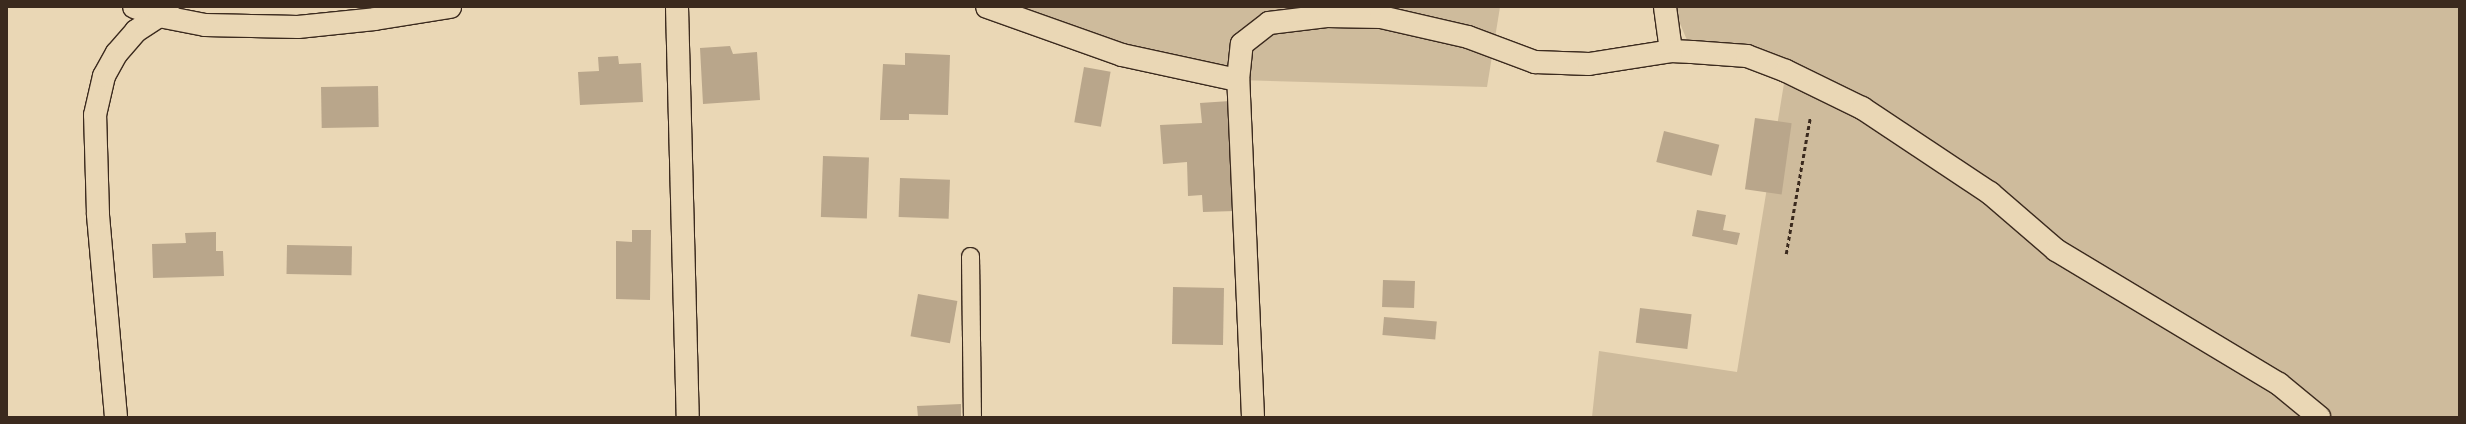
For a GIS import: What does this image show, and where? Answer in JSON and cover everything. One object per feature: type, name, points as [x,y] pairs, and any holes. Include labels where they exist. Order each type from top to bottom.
[{"type":"street","points":[[134,7],[205,25],[298,27],[375,19],[450,7]]},
{"type":"street","points":[[116,417],[98,214],[95,115],[104,76],[117,53],[155,12],[185,7]]},
{"type":"street","points":[[677,7],[688,417]]},
{"type":"street","points":[[987,7],[1122,55],[1238,80]]},
{"type":"street","points":[[1665,7],[1671,51]]},
{"type":"street","points":[[1253,417],[1238,80],[1242,44],[1268,23],[1294,18],[1382,17],[1468,37],[1536,62],[1589,64],[1671,51],[1748,56],[1820,87],[1862,108],[1990,193],[2056,250],[2279,384],[2319,417]]},
{"type":"lane","points":[[970,256],[972,417]]},
{"type":"path","points":[[1786,254],[1811,111],[1820,87]]},
{"type":"shaded area","points":[[987,7],[1500,7],[1487,87],[1238,80]]},
{"type":"shaded area","points":[[1673,7],[2459,7],[2459,417],[1592,417],[1599,351],[1737,372],[1786,71],[1692,52]]},
{"type":"building","points":[[730,46],[733,54],[757,52],[760,100],[703,104],[700,48]]},
{"type":"building","points":[[905,53],[950,55],[948,115],[909,114],[909,120],[880,120],[883,64],[905,65]]},
{"type":"building","points":[[618,56],[619,64],[641,63],[643,102],[580,105],[578,72],[599,71],[598,57]]},
{"type":"building","points":[[1084,67],[1111,72],[1101,127],[1074,122]]},
{"type":"building","points":[[378,86],[379,127],[322,128],[321,87]]},
{"type":"building","points":[[1230,101],[1235,211],[1203,212],[1202,195],[1188,196],[1187,162],[1163,164],[1160,125],[1202,123],[1200,103]]},
{"type":"building","points":[[1755,118],[1792,123],[1782,194],[1745,189]]},
{"type":"building","points":[[1664,131],[1719,145],[1712,176],[1656,162]]},
{"type":"building","points":[[823,156],[869,158],[867,219],[821,217]]},
{"type":"building","points":[[900,178],[950,180],[949,219],[899,217]]},
{"type":"building","points":[[1697,210],[1726,215],[1723,230],[1740,233],[1737,245],[1692,236]]},
{"type":"building","points":[[632,230],[651,230],[650,300],[616,299],[616,241],[632,242]]},
{"type":"building","points":[[216,232],[216,251],[223,251],[224,276],[153,278],[152,244],[186,243],[185,233]]},
{"type":"building","points":[[287,245],[352,246],[351,275],[286,274]]},
{"type":"building","points":[[1383,280],[1415,281],[1414,308],[1382,307]]},
{"type":"building","points":[[1173,287],[1224,288],[1223,345],[1172,344]]},
{"type":"building","points":[[918,294],[957,301],[950,343],[911,336]]},
{"type":"building","points":[[1640,308],[1692,314],[1687,349],[1636,343]]},
{"type":"building","points":[[1384,317],[1437,322],[1435,340],[1382,335]]},
{"type":"building","points":[[961,404],[961,417],[918,417],[917,406]]}]
